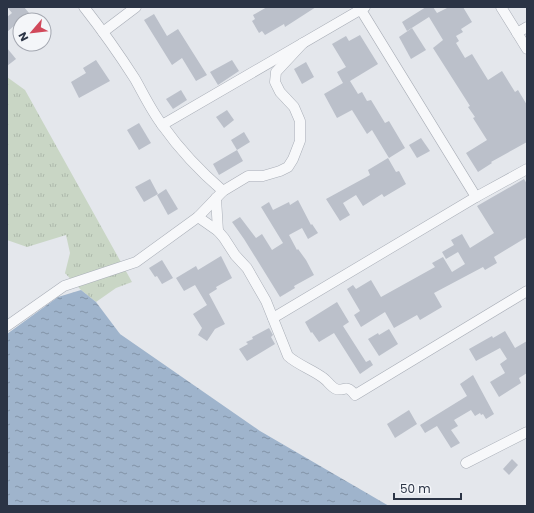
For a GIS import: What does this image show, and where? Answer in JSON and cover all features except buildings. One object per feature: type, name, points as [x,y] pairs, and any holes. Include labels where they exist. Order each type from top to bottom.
[{"type":"street","points":[[84,7],[103,32],[135,80],[162,125],[178,146],[213,182],[220,194],[218,231]]},
{"type":"street","points":[[103,32],[136,7]]},
{"type":"street","points":[[501,7],[527,49]]},
{"type":"street","points":[[162,125],[362,8],[476,197]]},
{"type":"street","points":[[517,33],[527,27]]},
{"type":"street","points":[[7,326],[64,286],[136,262],[198,217],[220,194],[248,176],[263,176],[288,167],[300,141],[300,121],[294,107],[280,92],[275,82],[276,72],[303,43]]},
{"type":"street","points":[[273,318],[476,197],[527,169]]},
{"type":"street","points":[[198,217],[218,231],[235,255],[247,268],[266,301],[288,356],[294,362],[322,377],[335,389],[340,390],[344,388],[352,390],[355,395],[527,290]]},
{"type":"street","points":[[466,463],[527,432]]},
{"type":"green space","points":[[7,77],[25,90],[132,282],[116,288],[96,302],[81,290],[65,273],[70,253],[66,235],[27,247],[7,240]]},
{"type":"water","points":[[81,290],[96,302],[120,334],[260,431],[389,506],[7,506],[7,334],[58,297]]}]
